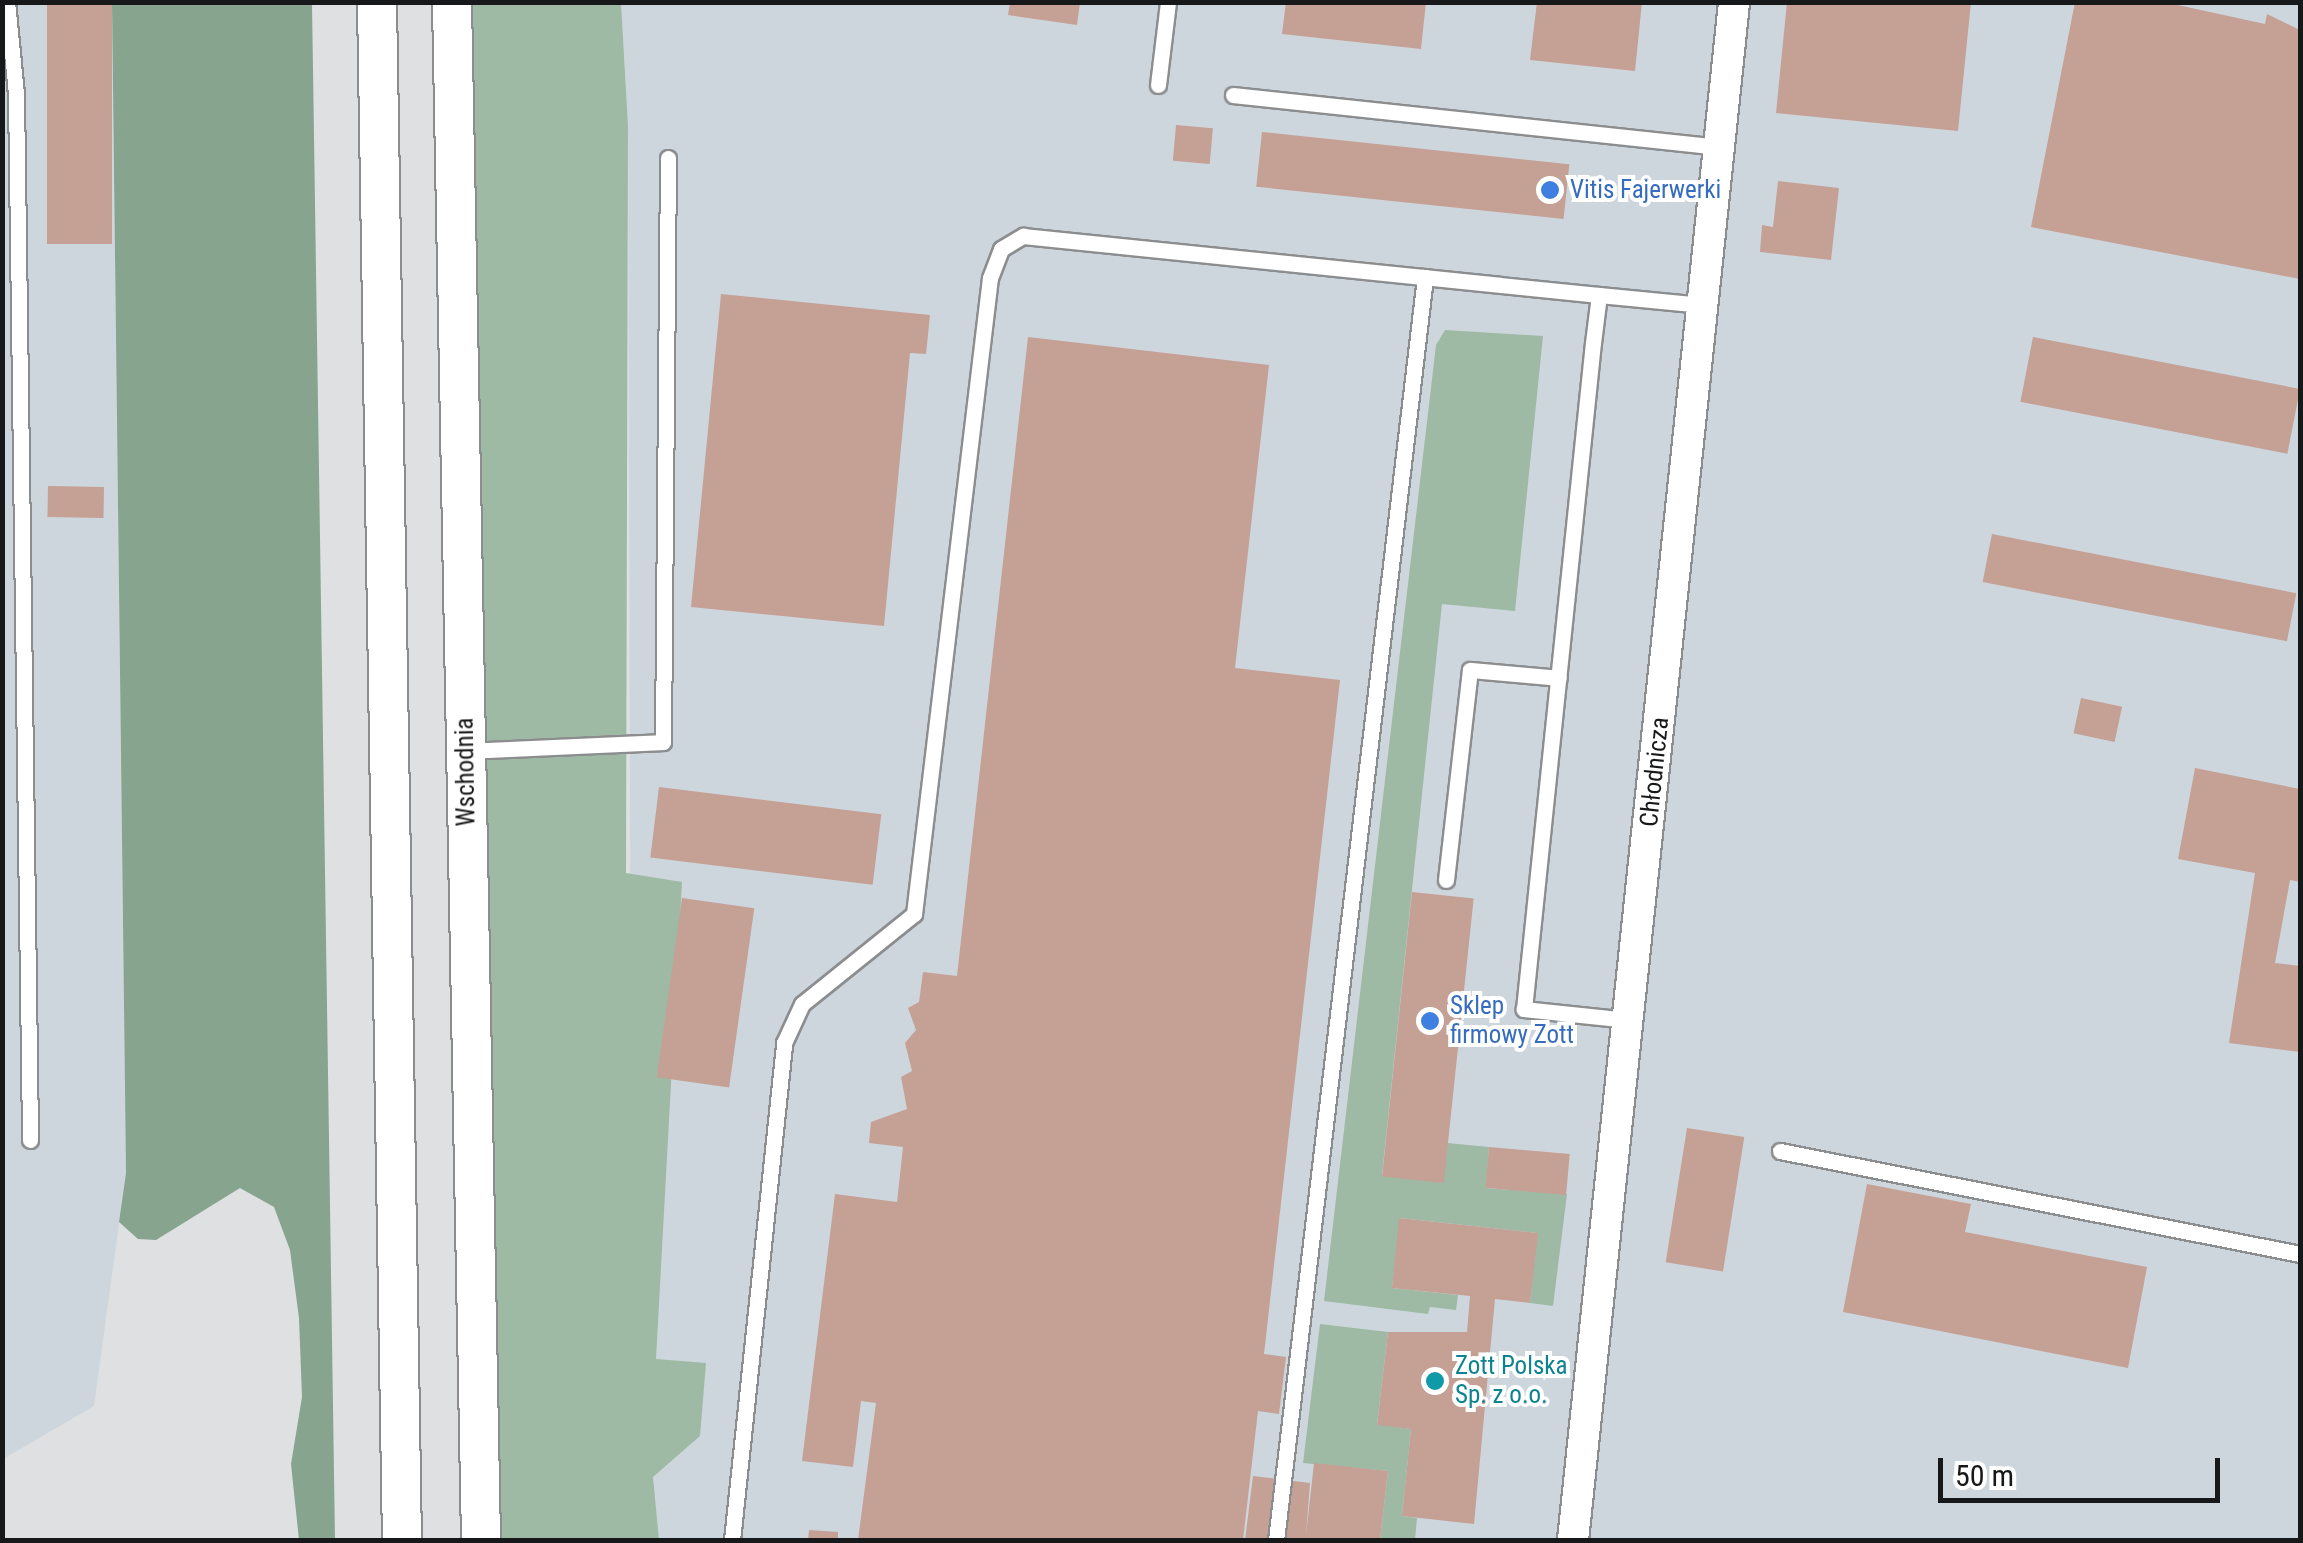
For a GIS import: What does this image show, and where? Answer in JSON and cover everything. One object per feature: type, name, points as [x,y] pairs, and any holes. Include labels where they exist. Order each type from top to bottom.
[{"type":"street","points":[[376,2],[402,1540]]},
{"type":"street","name":"Wschodnia","points":[[452,2],[481,1540]]},
{"type":"street","name":"Chłodnicza","points":[[1573,1540],[1734,2]]},
{"type":"lane","points":[[7,2],[16,93],[30,1140]]},
{"type":"lane","points":[[1158,85],[1168,2]]},
{"type":"lane","points":[[1233,95],[1719,148]]},
{"type":"lane","points":[[466,750],[662,742],[668,158]]},
{"type":"lane","points":[[732,1540],[788,1026],[802,1004],[914,914],[993,261],[1023,236],[1703,305]]},
{"type":"lane","points":[[1276,1540],[1425,277]]},
{"type":"lane","points":[[1599,294],[1524,1009],[1628,1020]]},
{"type":"lane","points":[[1446,880],[1470,670],[1559,678]]},
{"type":"lane","points":[[1780,1151],[2300,1254]]},
{"type":"shaded area","points":[[3,3],[112,3],[126,1173],[94,1406],[3,1459]]},
{"type":"shaded area","points":[[621,3],[2300,3],[2300,1540],[632,1540],[628,125]]},
{"type":"green space","points":[[112,3],[312,3],[335,1540],[299,1540],[291,1464],[302,1397],[299,1318],[290,1250],[274,1207],[240,1188],[156,1240],[138,1239],[119,1222],[126,1173]]},
{"type":"green space","points":[[452,3],[621,3],[628,125],[626,873],[682,882],[656,1359],[706,1363],[700,1436],[653,1477],[659,1540],[481,1540]]},
{"type":"green space","points":[[1445,330],[1543,336],[1515,611],[1442,604],[1382,1175],[1448,1143],[1489,1147],[1486,1188],[1567,1194],[1553,1306],[1530,1303],[1537,1233],[1400,1218],[1392,1288],[1458,1295],[1456,1310],[1430,1307],[1428,1314],[1324,1301],[1436,345]]},
{"type":"green space","points":[[1320,1324],[1388,1332],[1377,1424],[1411,1429],[1402,1516],[1417,1518],[1415,1540],[1380,1540],[1388,1471],[1303,1463]]},
{"type":"building","points":[[47,2],[112,2],[112,244],[47,244]]},
{"type":"building","points":[[1010,2],[1080,2],[1077,25],[1008,15]]},
{"type":"building","points":[[1286,2],[1426,2],[1421,49],[1282,34]]},
{"type":"building","points":[[1537,2],[1642,2],[1635,71],[1530,60]]},
{"type":"building","points":[[1787,2],[1971,2],[1958,131],[1776,113]]},
{"type":"building","points":[[2075,2],[2164,2],[2265,24],[2267,14],[2300,30],[2300,279],[2031,227]]},
{"type":"building","points":[[1176,125],[1213,128],[1210,164],[1173,161]]},
{"type":"building","points":[[1262,132],[1569,164],[1564,219],[1256,187]]},
{"type":"building","points":[[1778,181],[1839,188],[1831,260],[1760,252],[1762,225],[1773,227]]},
{"type":"building","points":[[721,294],[930,315],[926,354],[910,353],[884,626],[691,607]]},
{"type":"building","points":[[1028,337],[1269,365],[1235,668],[1340,680],[1264,1354],[1286,1357],[1279,1414],[1258,1411],[1243,1540],[858,1540],[876,1403],[861,1401],[853,1467],[802,1461],[835,1194],[897,1202],[903,1147],[869,1143],[871,1122],[907,1109],[901,1077],[912,1071],[905,1043],[916,1030],[908,1008],[919,1002],[923,972],[957,976]]},
{"type":"building","points":[[2033,337],[2300,389],[2287,454],[2020,402]]},
{"type":"building","points":[[48,486],[104,487],[103,518],[47,517]]},
{"type":"building","points":[[1992,534],[2296,593],[2287,641],[1983,582]]},
{"type":"building","points":[[2081,698],[2122,707],[2115,742],[2074,733]]},
{"type":"building","points":[[2195,768],[2300,789],[2300,882],[2290,880],[2275,963],[2300,966],[2300,1052],[2229,1043],[2255,873],[2178,859]]},
{"type":"building","points":[[659,787],[881,814],[873,885],[650,857]]},
{"type":"building","name":"Sklep firmowy Zott","points":[[1412,892],[1474,898],[1444,1183],[1382,1176]]},
{"type":"building","points":[[682,898],[754,908],[729,1087],[657,1077]]},
{"type":"building","points":[[1687,1128],[1744,1137],[1723,1271],[1666,1262]]},
{"type":"building","points":[[1489,1147],[1570,1154],[1566,1195],[1485,1188]]},
{"type":"building","points":[[1867,1184],[1971,1204],[1965,1232],[2147,1267],[2128,1368],[1843,1312]]},
{"type":"building","name":"Zott Polska Sp. z o.o.","points":[[1399,1218],[1538,1233],[1530,1303],[1495,1299],[1474,1524],[1402,1516],[1411,1429],[1377,1425],[1388,1332],[1467,1332],[1470,1296],[1392,1288]]},
{"type":"building","points":[[1314,1463],[1388,1471],[1380,1540],[1245,1540],[1253,1476],[1310,1483],[1306,1535]]},
{"type":"building","points":[[809,1530],[838,1532],[838,1540],[808,1540]]},
{"type":"place","name":"Vitis Fajerwerki","points":[[1550,190]]},
{"type":"place","name":"Sklep firmowy Zott","points":[[1430,1021]]},
{"type":"place","name":"Zott Polska Sp. z o.o.","points":[[1435,1381]]}]
